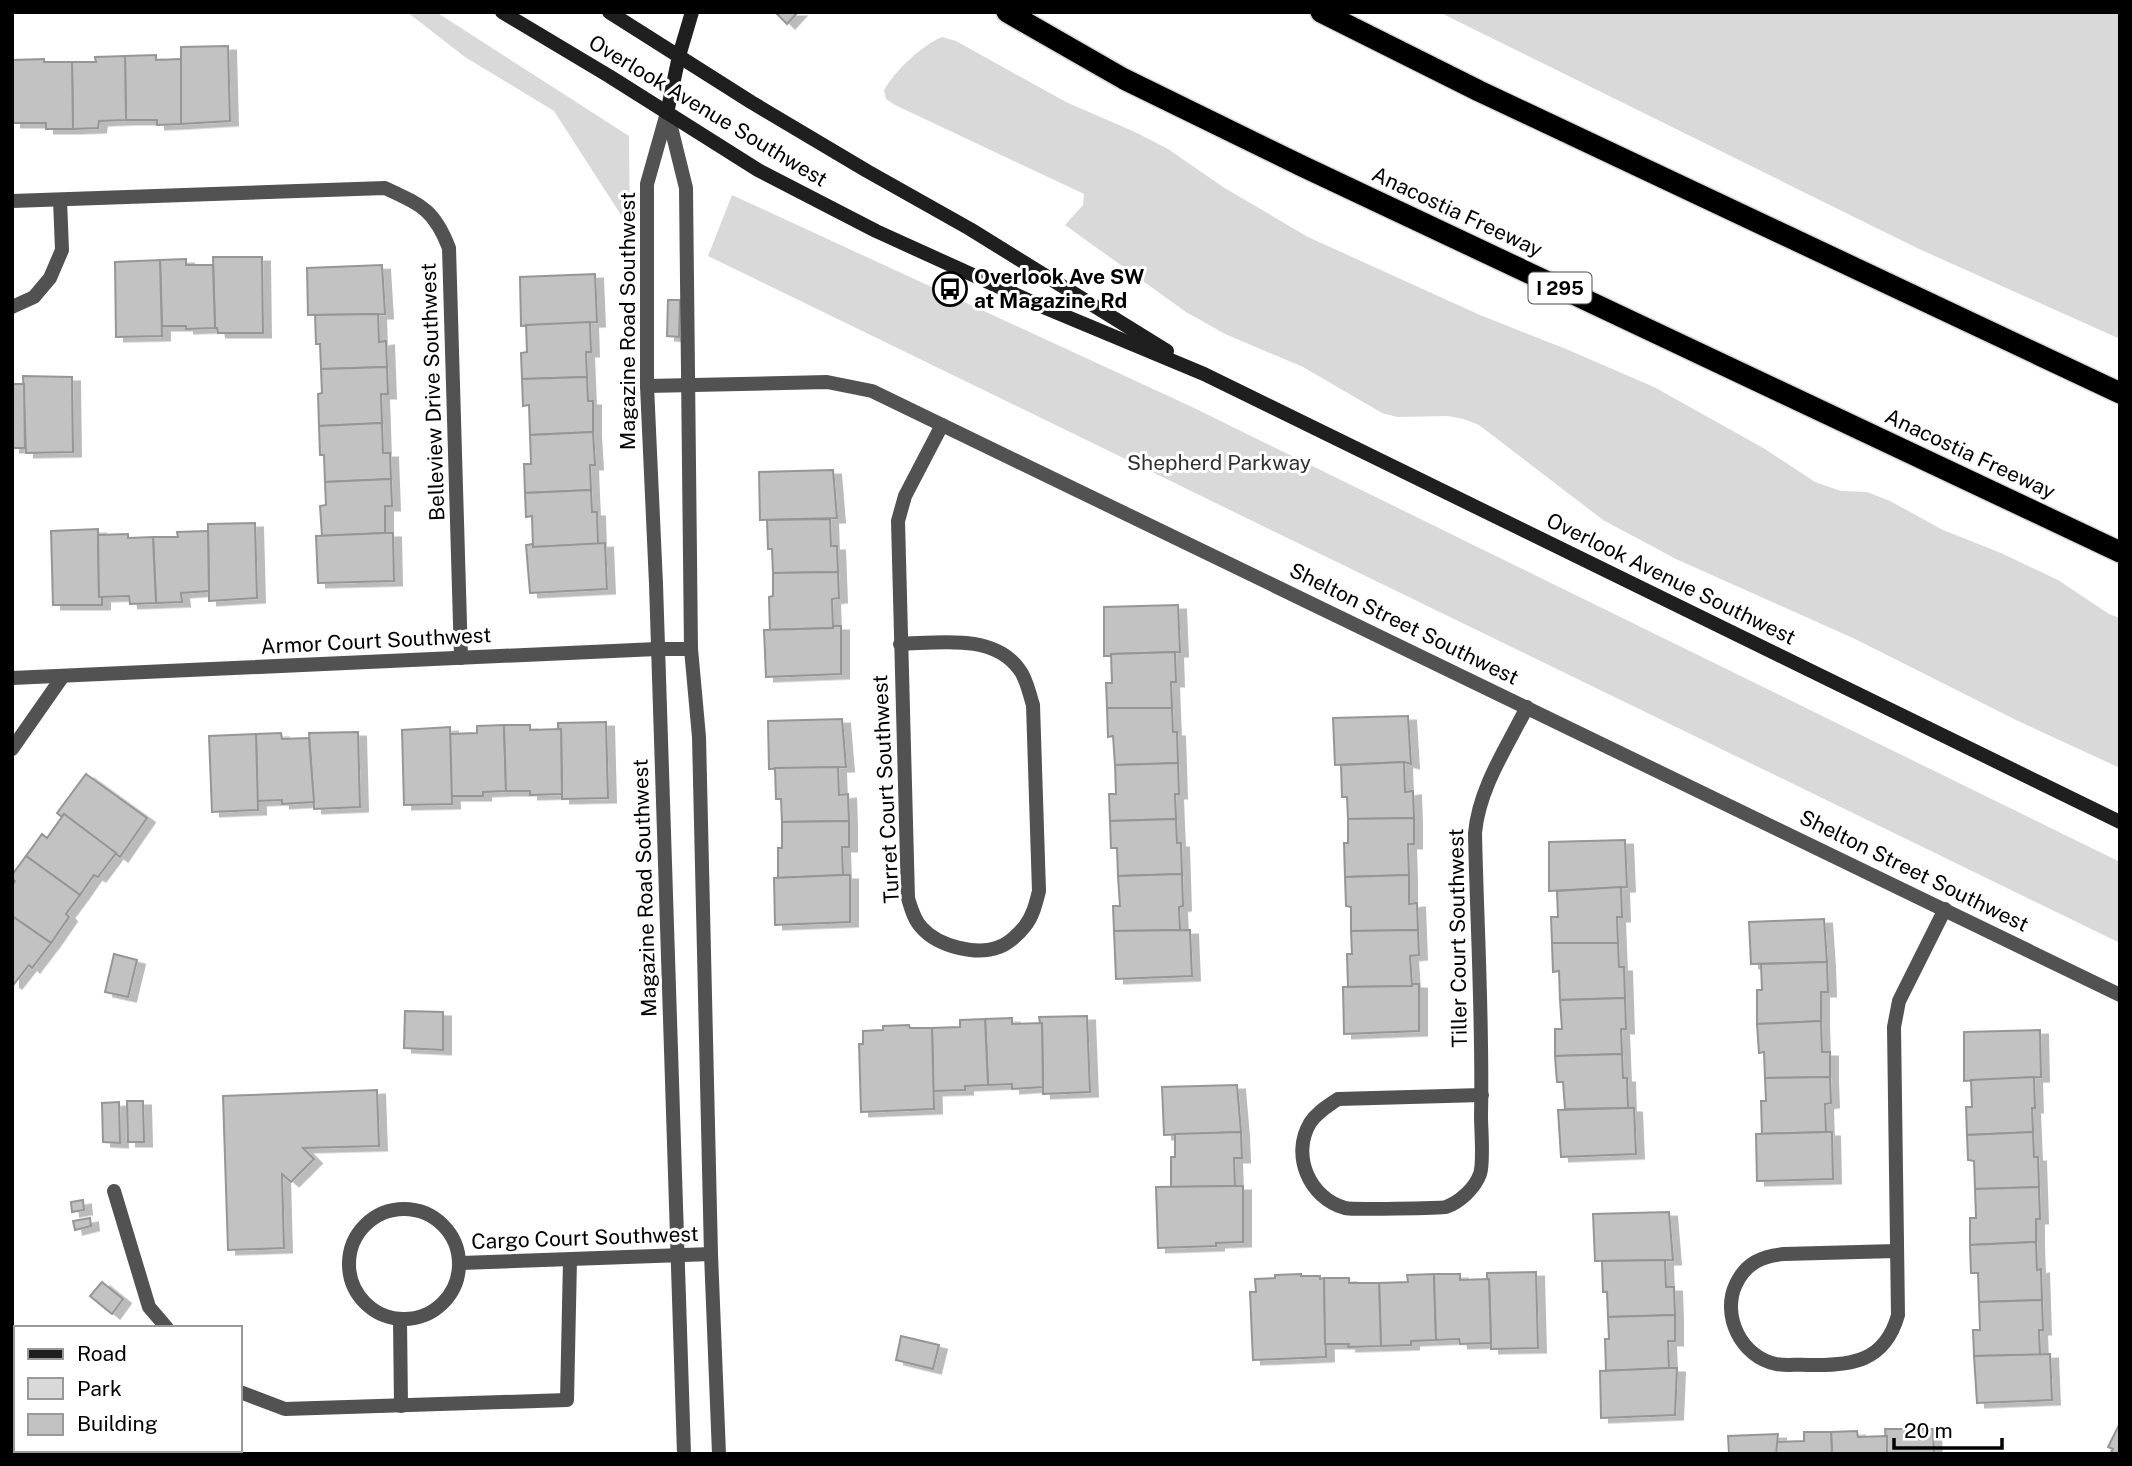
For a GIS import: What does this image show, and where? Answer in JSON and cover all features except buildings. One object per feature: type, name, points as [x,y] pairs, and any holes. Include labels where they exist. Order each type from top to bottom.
[{"type":"highway","name":"Anacostia Freeway","points":[[1007,12],[1124,79],[1290,160],[2120,552]]},
{"type":"highway","points":[[1321,12],[1479,91],[2120,393]]},
{"type":"highway","points":[[2022,348],[2120,380]]},
{"type":"street","name":"Overlook Avenue Southwest","points":[[502,12],[758,170],[876,231],[1041,306],[1204,374],[2120,822]]},
{"type":"street","name":"Overlook Avenue Southwest","points":[[609,12],[867,172],[970,229],[1204,374]]},
{"type":"street","points":[[692,12],[667,113],[685,188],[691,649],[699,737],[711,1254],[719,1454]]},
{"type":"street","name":"Magazine Road Southwest","points":[[667,113],[647,184],[647,386],[684,1454]]},
{"type":"street","name":"Belleview Drive Southwest","points":[[12,201],[385,188],[421,205],[436,220],[449,248],[461,658]]},
{"type":"street","points":[[12,307],[34,297],[50,278],[62,250],[60,200]]},
{"type":"street","name":"Shelton Street Southwest","points":[[647,386],[827,383],[851,385],[872,391],[1184,539],[1308,602],[2120,995]]},
{"type":"street","name":"Turret Court Southwest","points":[[900,644],[972,643],[993,648],[1009,658],[1020,670],[1027,685],[1033,705],[1039,891],[1026,926],[1000,947],[969,950],[951,945],[922,928],[914,916],[908,898],[900,644],[897,533],[900,508],[942,425]]},
{"type":"street","name":"Armor Court Southwest","points":[[12,678],[691,649]]},
{"type":"street","points":[[12,749],[63,676]]},
{"type":"street","name":"Tiller Court Southwest","points":[[1482,1096],[1338,1099],[1322,1109],[1311,1122],[1303,1139],[1302,1157],[1306,1174],[1321,1195],[1346,1208],[1445,1207],[1467,1194],[1480,1173],[1482,1096],[1476,820],[1484,793],[1527,707]]},
{"type":"street","points":[[1896,1251],[1784,1254],[1770,1255],[1755,1261],[1745,1269],[1731,1296],[1730,1312],[1734,1329],[1742,1341],[1757,1354],[1776,1364],[1837,1366],[1851,1364],[1880,1349],[1894,1329],[1898,1315],[1895,1014],[1905,987],[1944,909]]},
{"type":"street","points":[[114,1191],[149,1307],[165,1326]]},
{"type":"street","points":[[407,1209],[428,1214],[445,1227],[456,1246],[461,1264],[453,1288],[440,1306],[421,1317],[400,1320],[379,1314],[362,1301],[351,1282],[348,1260],[353,1240],[366,1223],[386,1211],[407,1209]]},
{"type":"street","name":"Cargo Court Southwest","points":[[461,1264],[711,1254]]},
{"type":"street","points":[[242,1393],[285,1409],[567,1400],[570,1260]]},
{"type":"street","points":[[400,1320],[401,1406]]},
{"type":"green space","points":[[407,12],[436,12],[629,136],[630,229],[554,111],[465,57]]},
{"type":"green space","points":[[1439,12],[2120,12],[2120,339],[1919,249]]},
{"type":"green space","points":[[942,37],[956,41],[1066,102],[1168,149],[1223,187],[1308,237],[1480,315],[1654,387],[1765,449],[1815,482],[1841,491],[1867,492],[1890,501],[1943,530],[2058,580],[2109,614],[2120,618],[2120,768],[2018,721],[1855,639],[1676,559],[1603,520],[1479,425],[1448,416],[1397,417],[1382,413],[1303,367],[1225,334],[1186,312],[1065,225],[1083,205],[1084,194],[886,99],[884,90],[902,67],[926,46]]},
{"type":"green space","name":"Shepherd Parkway","points":[[732,195],[1190,406],[2120,862],[2120,943],[708,256]]},
{"type":"place","name":"Overlook Ave SW at Magazine Rd","points":[[950,289]]}]
